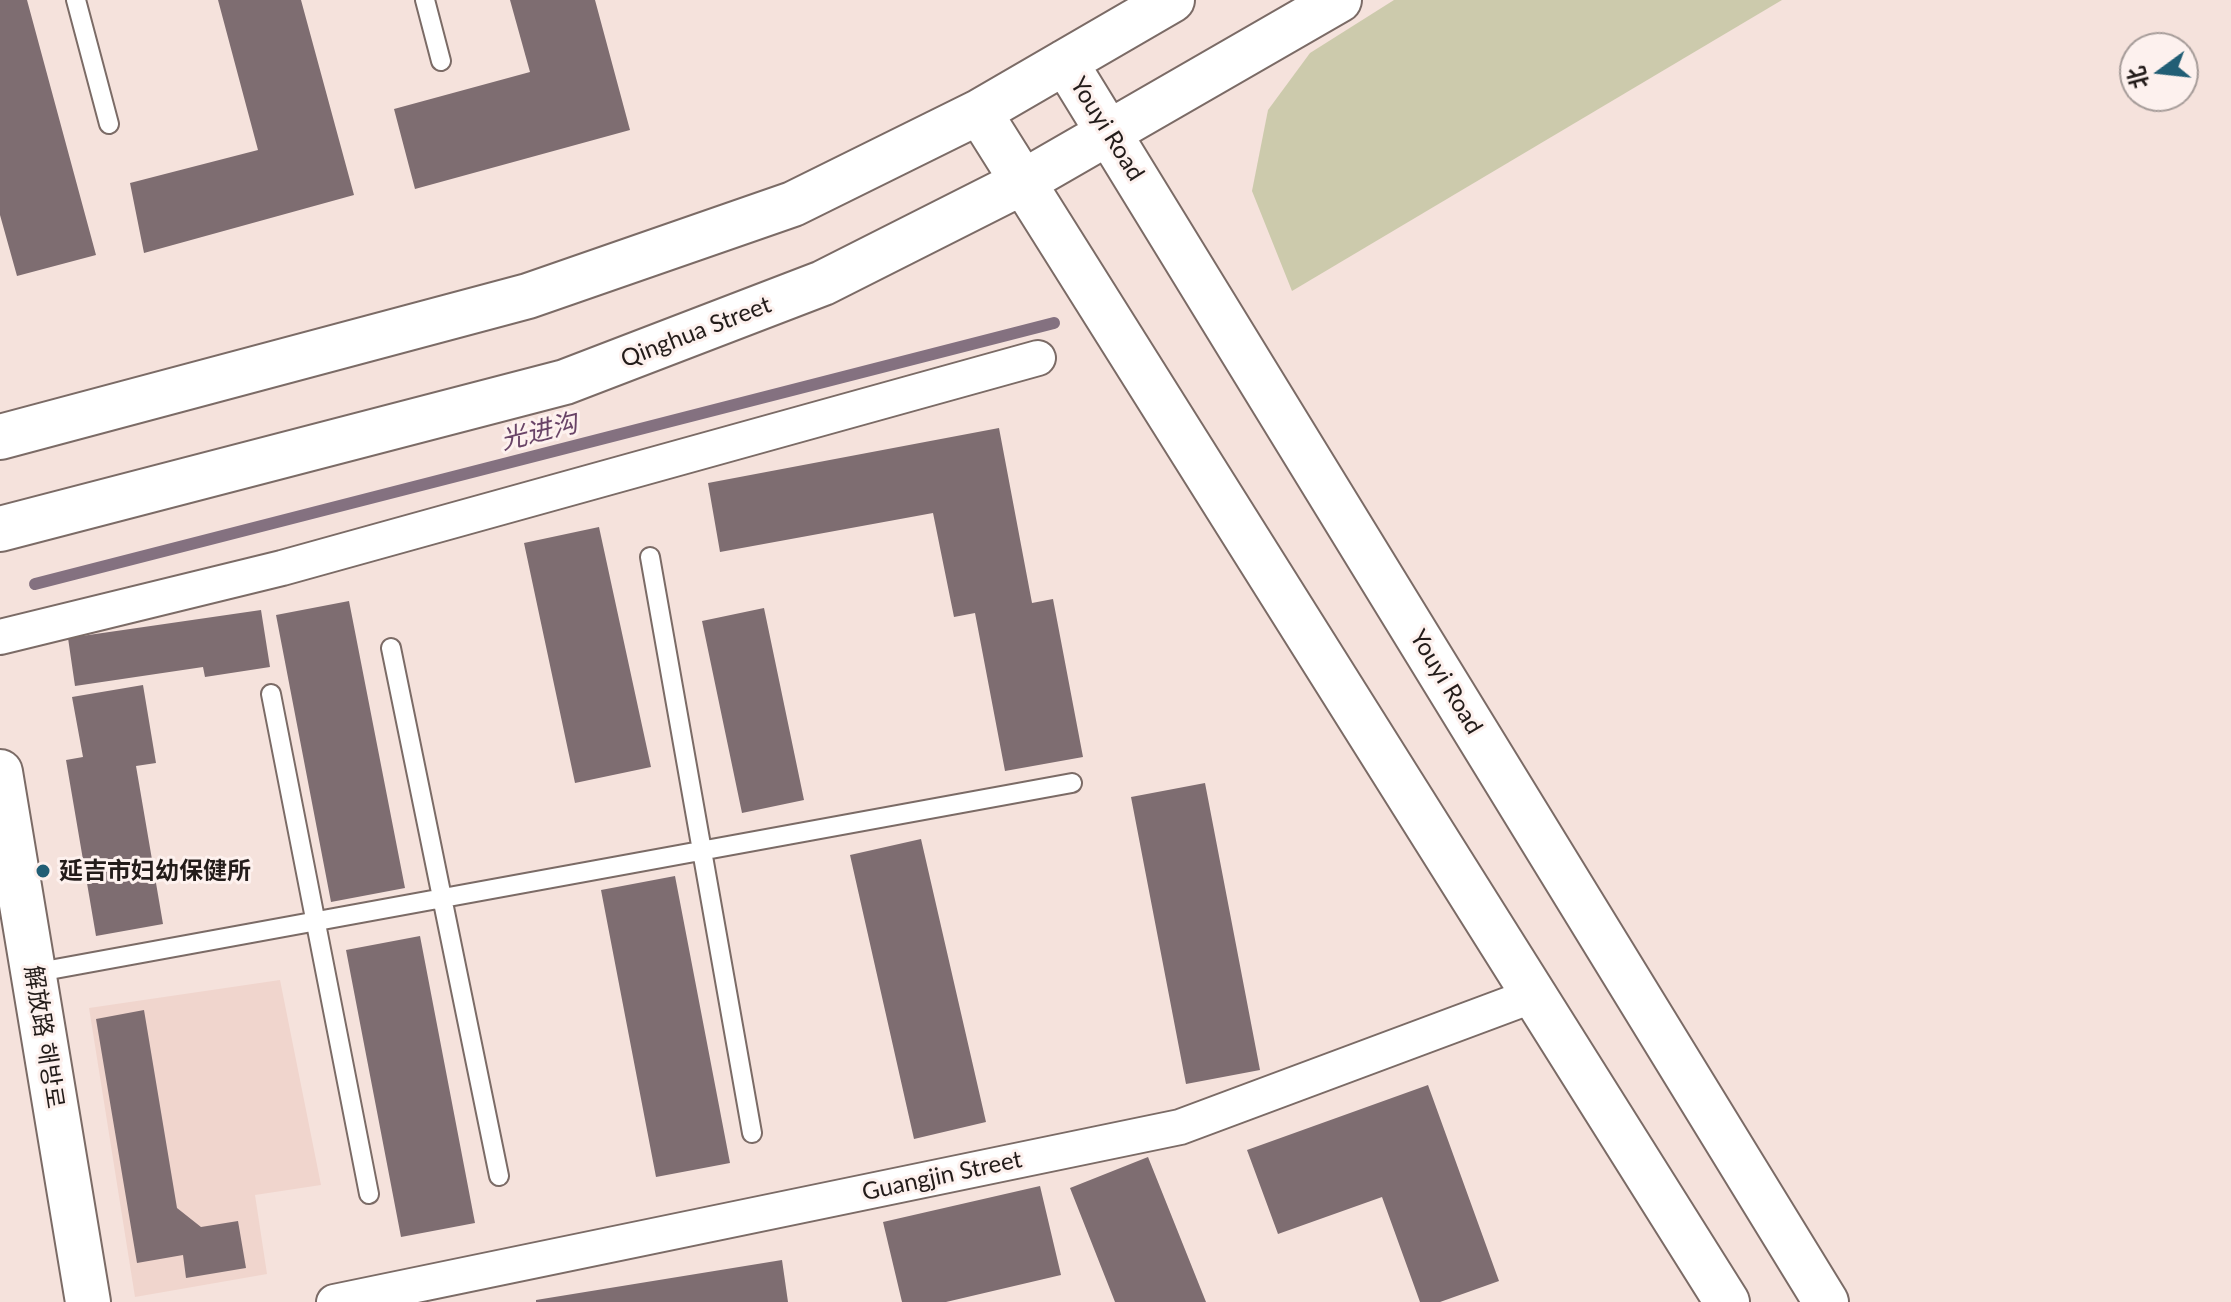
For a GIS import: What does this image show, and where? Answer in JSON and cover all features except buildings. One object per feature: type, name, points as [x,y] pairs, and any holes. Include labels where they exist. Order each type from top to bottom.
[{"type":"main road","points":[[0,437],[528,296],[793,204],[979,112],[1172,0]]},
{"type":"main road","name":"Qinghua Street","points":[[0,529],[565,382],[823,283],[1023,182],[1339,0]]},
{"type":"main road","name":"Youyi Road","points":[[1065,62],[1826,1302]]},
{"type":"main road","points":[[979,112],[1727,1302]]},
{"type":"main road","name":"解放路 해방로","points":[[0,772],[88,1302]]},
{"type":"street","points":[[0,637],[282,568],[1038,358]]},
{"type":"street","name":"Guangjin Street","points":[[334,1302],[1180,1127],[1534,995]]},
{"type":"lane","points":[[76,0],[109,124]]},
{"type":"lane","points":[[425,0],[441,61]]},
{"type":"lane","points":[[650,557],[752,1133]]},
{"type":"lane","points":[[391,648],[499,1176]]},
{"type":"lane","points":[[271,694],[369,1194]]},
{"type":"lane","points":[[33,973],[1072,783]]},
{"type":"shaded area","points":[[1394,0],[1782,0],[1292,291],[1252,191],[1268,110],[1310,53]]},
{"type":"shaded area","points":[[280,980],[321,1185],[255,1195],[267,1274],[135,1297],[89,1008]]},
{"type":"waterway","name":"光进沟","points":[[35,584],[1054,323]]},
{"type":"place","name":"延吉市妇幼保健所","points":[[43,871]]}]
